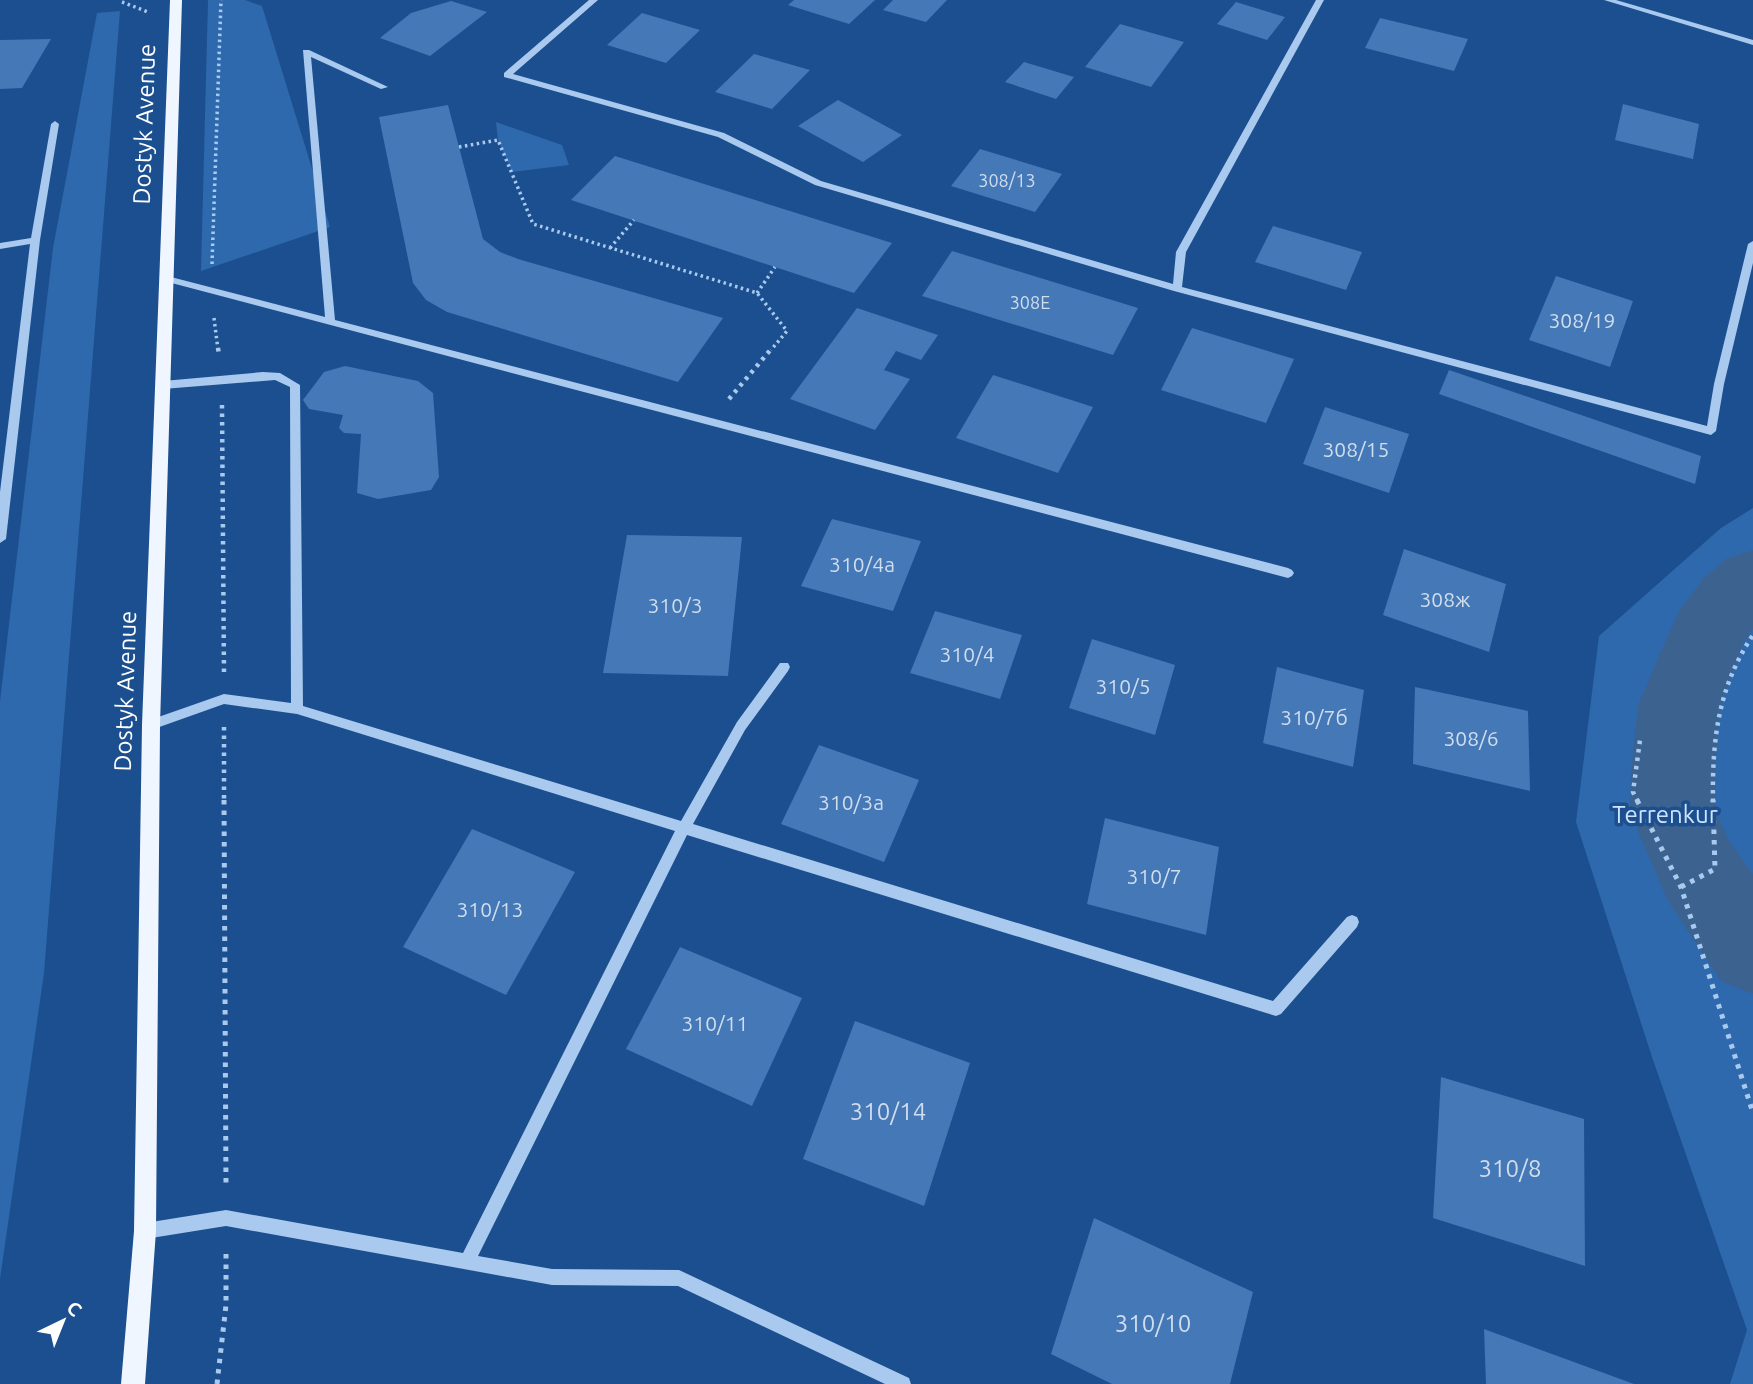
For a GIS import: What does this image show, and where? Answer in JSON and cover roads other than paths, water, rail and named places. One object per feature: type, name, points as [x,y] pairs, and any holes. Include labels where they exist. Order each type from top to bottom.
[{"type":"main road","name":"Dostyk Avenue","points":[[133,1384],[145,1231],[152,725],[176,0]]},
{"type":"street","points":[[594,0],[507,75],[721,135],[818,183],[1177,289],[1711,431],[1719,384],[1753,244]]},
{"type":"street","points":[[1177,289],[1181,253],[1320,0]]},
{"type":"street","points":[[1608,0],[1753,43]]},
{"type":"street","points":[[330,321],[306,52],[384,88]]},
{"type":"street","points":[[0,539],[35,240],[55,124]]},
{"type":"street","points":[[0,246],[35,240]]},
{"type":"street","points":[[167,279],[1288,573]]},
{"type":"street","points":[[163,385],[276,376],[295,386],[296,709]]},
{"type":"street","points":[[467,1261],[684,827],[741,726],[784,667]]},
{"type":"street","points":[[152,725],[224,699],[296,709],[1276,1009],[1352,922]]},
{"type":"street","points":[[145,1231],[226,1218],[552,1277],[679,1278],[903,1384]]},
{"type":"waterway","points":[[1753,580],[1731,600],[1709,631],[1679,705],[1673,773],[1673,813],[1699,872],[1753,950]]},
{"type":"park label","name":"Terrenkur","points":[[1665,814]]}]
